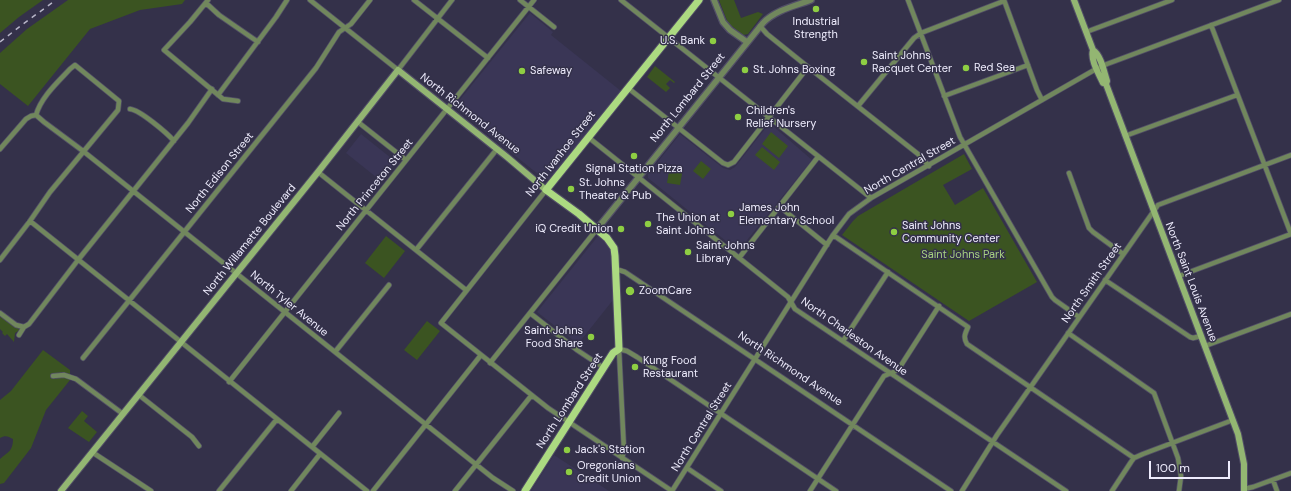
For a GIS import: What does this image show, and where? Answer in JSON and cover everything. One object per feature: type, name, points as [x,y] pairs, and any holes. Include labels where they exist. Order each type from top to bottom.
[{"type":"main road","name":"North Ivanhoe Street","points":[[546,190],[699,0]]},
{"type":"main road","name":"North Saint Louis Avenue","points":[[1074,0],[1093,50],[1096,52],[1099,67],[1107,81],[1106,84],[1240,440],[1243,455],[1244,490]]},
{"type":"main road","name":"North Richmond Avenue","points":[[398,70],[546,190],[598,229],[614,248]]},
{"type":"main road","name":"North Willamette Boulevard","points":[[61,491],[318,172],[398,70]]},
{"type":"main road","name":"North Lombard Street","points":[[525,491],[613,353],[619,349],[614,248]]},
{"type":"street","points":[[218,95],[258,42],[287,0]]},
{"type":"street","name":"North Richmond Avenue","points":[[310,0],[398,70]]},
{"type":"street","name":"North Edison Street","points":[[83,358],[316,68],[339,32],[351,24],[370,0]]},
{"type":"street","points":[[414,0],[488,58]]},
{"type":"street","name":"North Willamette Boulevard","points":[[398,70],[452,0]]},
{"type":"street","points":[[520,0],[554,27]]},
{"type":"street","name":"North Princeton Street","points":[[229,382],[534,0]]},
{"type":"street","points":[[621,0],[871,198]]},
{"type":"street","points":[[714,0],[723,22],[730,30],[747,42]]},
{"type":"street","name":"North Lombard Street","points":[[598,229],[760,26],[772,14],[795,3],[811,0]]},
{"type":"street","points":[[908,0],[960,137],[1052,298],[1079,317]]},
{"type":"street","points":[[1086,32],[1172,0]]},
{"type":"street","name":"North Central Street","points":[[672,491],[756,360],[833,235],[849,214],[871,198],[1099,67],[1269,2],[1279,0]]},
{"type":"street","points":[[238,101],[223,99],[164,50],[207,1],[220,15],[258,42]]},
{"type":"street","points":[[858,106],[914,38],[921,32],[1004,1],[1042,100]]},
{"type":"street","points":[[1179,276],[1291,234],[1211,25]]},
{"type":"street","points":[[760,26],[766,31],[767,34],[808,68],[918,154],[929,166]]},
{"type":"street","points":[[0,148],[26,118],[36,115],[49,93],[75,65],[119,101],[118,110],[50,192],[30,222],[0,260]]},
{"type":"street","points":[[944,96],[1028,65]]},
{"type":"street","points":[[628,88],[723,163],[728,165],[734,162],[808,68]]},
{"type":"street","points":[[19,336],[24,327],[29,324],[78,260],[174,141],[212,89]]},
{"type":"street","points":[[1126,136],[1237,95]]},
{"type":"street","points":[[130,109],[140,112],[174,141]]},
{"type":"street","name":"North Tyler Avenue","points":[[36,115],[134,191],[493,478],[513,491]]},
{"type":"street","points":[[358,122],[406,160]]},
{"type":"street","name":"North Charleston Avenue","points":[[588,137],[788,297],[795,309],[1066,491]]},
{"type":"street","points":[[416,250],[497,149]]},
{"type":"street","name":"North Smith Street","points":[[962,491],[1030,387],[1160,203],[1291,155]]},
{"type":"street","points":[[739,258],[818,157]]},
{"type":"street","points":[[318,172],[466,290]]},
{"type":"street","points":[[1069,173],[1090,230],[1123,254]]},
{"type":"street","name":"North Ivanhoe Street","points":[[481,356],[441,323],[546,190]]},
{"type":"street","points":[[780,207],[827,245]]},
{"type":"street","points":[[30,222],[367,491]]},
{"type":"street","points":[[490,363],[598,229]]},
{"type":"street","points":[[833,235],[939,306],[968,328],[964,335],[966,344],[1134,458]]},
{"type":"street","name":"North Richmond Avenue","points":[[616,268],[625,272],[951,491]]},
{"type":"street","points":[[843,341],[888,272]]},
{"type":"street","points":[[1105,280],[1190,337],[1201,336]]},
{"type":"street","points":[[335,352],[389,285]]},
{"type":"street","points":[[810,491],[884,376],[898,370],[939,306]]},
{"type":"street","points":[[0,313],[16,324],[24,327]]},
{"type":"street","points":[[530,313],[577,350],[604,368]]},
{"type":"street","points":[[1205,346],[1291,314]]},
{"type":"street","points":[[1068,333],[1154,393],[1173,443],[1180,467],[1181,476],[1179,491]]},
{"type":"street","points":[[622,458],[624,451],[619,349],[627,350],[836,491]]},
{"type":"street","points":[[373,491],[481,356],[532,396],[672,491]]},
{"type":"street","points":[[53,376],[64,375],[76,379],[123,414]]},
{"type":"street","points":[[138,395],[192,437],[199,446]]},
{"type":"street","points":[[455,491],[532,396]]},
{"type":"street","points":[[312,447],[339,413]]},
{"type":"street","points":[[219,491],[277,420]]},
{"type":"street","points":[[1112,491],[1134,458],[1233,420]]},
{"type":"street","points":[[92,452],[145,489],[151,491]]},
{"type":"street","points":[[291,491],[320,454]]},
{"type":"street","points":[[687,468],[721,491]]},
{"type":"street","points":[[1244,490],[1291,473]]},
{"type":"street","points":[[1273,480],[1277,491]]},
{"type":"shaded area","points":[[530,13],[553,32],[551,35],[621,91],[549,179],[543,178],[454,107]]},
{"type":"shaded area","name":"James John Elementary School","points":[[768,125],[773,126],[812,160],[739,250],[737,250],[648,178],[648,174],[680,134],[723,168],[730,170],[735,167]]},
{"type":"shaded area","points":[[361,134],[396,162],[381,181],[346,153]]},
{"type":"shaded area","points":[[598,236],[606,242],[610,248],[613,300],[578,344],[537,312]]},
{"type":"shaded area","points":[[554,455],[577,470],[609,491],[531,491]]},
{"type":"green space","points":[[0,0],[43,0],[0,33]]},
{"type":"green space","points":[[68,0],[185,0],[182,4],[140,10],[90,29],[28,106],[0,84],[0,53],[27,29]]},
{"type":"green space","points":[[719,0],[734,0],[741,18],[758,12],[763,14],[748,34],[743,35],[728,23]]},
{"type":"green space","points":[[655,66],[675,82],[674,83],[670,80],[666,84],[670,88],[666,92],[647,77]]},
{"type":"green space","points":[[771,132],[788,146],[779,158],[762,144]]},
{"type":"green space","points":[[762,147],[780,162],[774,170],[755,155]]},
{"type":"green space","name":"Saint Johns Park","points":[[964,154],[972,169],[943,185],[955,205],[983,188],[1037,282],[969,321],[842,235],[858,216]]},
{"type":"green space","points":[[701,161],[711,169],[703,179],[693,171]]},
{"type":"green space","points":[[670,166],[683,168],[680,185],[667,183]]},
{"type":"green space","points":[[386,236],[405,251],[384,278],[365,263]]},
{"type":"green space","points":[[0,315],[20,329],[15,333],[14,342],[7,334],[5,336],[2,333],[3,332],[0,329]]},
{"type":"green space","points":[[427,321],[440,331],[417,360],[404,350]]},
{"type":"green space","points":[[43,350],[70,370],[70,380],[46,410],[31,448],[4,483],[0,484],[0,459],[11,449],[13,439],[6,436],[0,438],[0,400],[11,391]]},
{"type":"green space","points":[[82,411],[88,416],[84,421],[97,432],[89,442],[68,428]]},
{"type":"railway","points":[[0,42],[56,0]]},
{"type":"place","name":"Industrial Strength","points":[[816,9]]},
{"type":"place","name":"U.S. Bank","points":[[713,41]]},
{"type":"place","name":"Saint Johns Racquet Center","points":[[864,62]]},
{"type":"place","name":"Red Sea","points":[[966,68]]},
{"type":"place","name":"St. Johns Boxing","points":[[745,70]]},
{"type":"place","name":"Safeway","points":[[522,71]]},
{"type":"place","name":"Children's Relief Nursery","points":[[738,117]]},
{"type":"place","name":"Signal Station Pizza","points":[[634,156]]},
{"type":"place","name":"St. Johns Theater & Pub","points":[[571,189]]},
{"type":"place","name":"James John Elementary School","points":[[731,214]]},
{"type":"place","name":"The Union at Saint Johns","points":[[648,224]]},
{"type":"place","name":"iQ Credit Union","points":[[621,229]]},
{"type":"place","name":"Saint Johns Community Center","points":[[894,232]]},
{"type":"place","name":"Saint Johns Library","points":[[688,252]]},
{"type":"place","name":"ZoomCare","points":[[630,291]]},
{"type":"place","name":"Saint Johns Food Share","points":[[591,337]]},
{"type":"place","name":"Kung Food Restaurant","points":[[635,367]]},
{"type":"place","name":"Jack's Station","points":[[567,450]]},
{"type":"place","name":"Oregonians Credit Union","points":[[569,472]]}]
